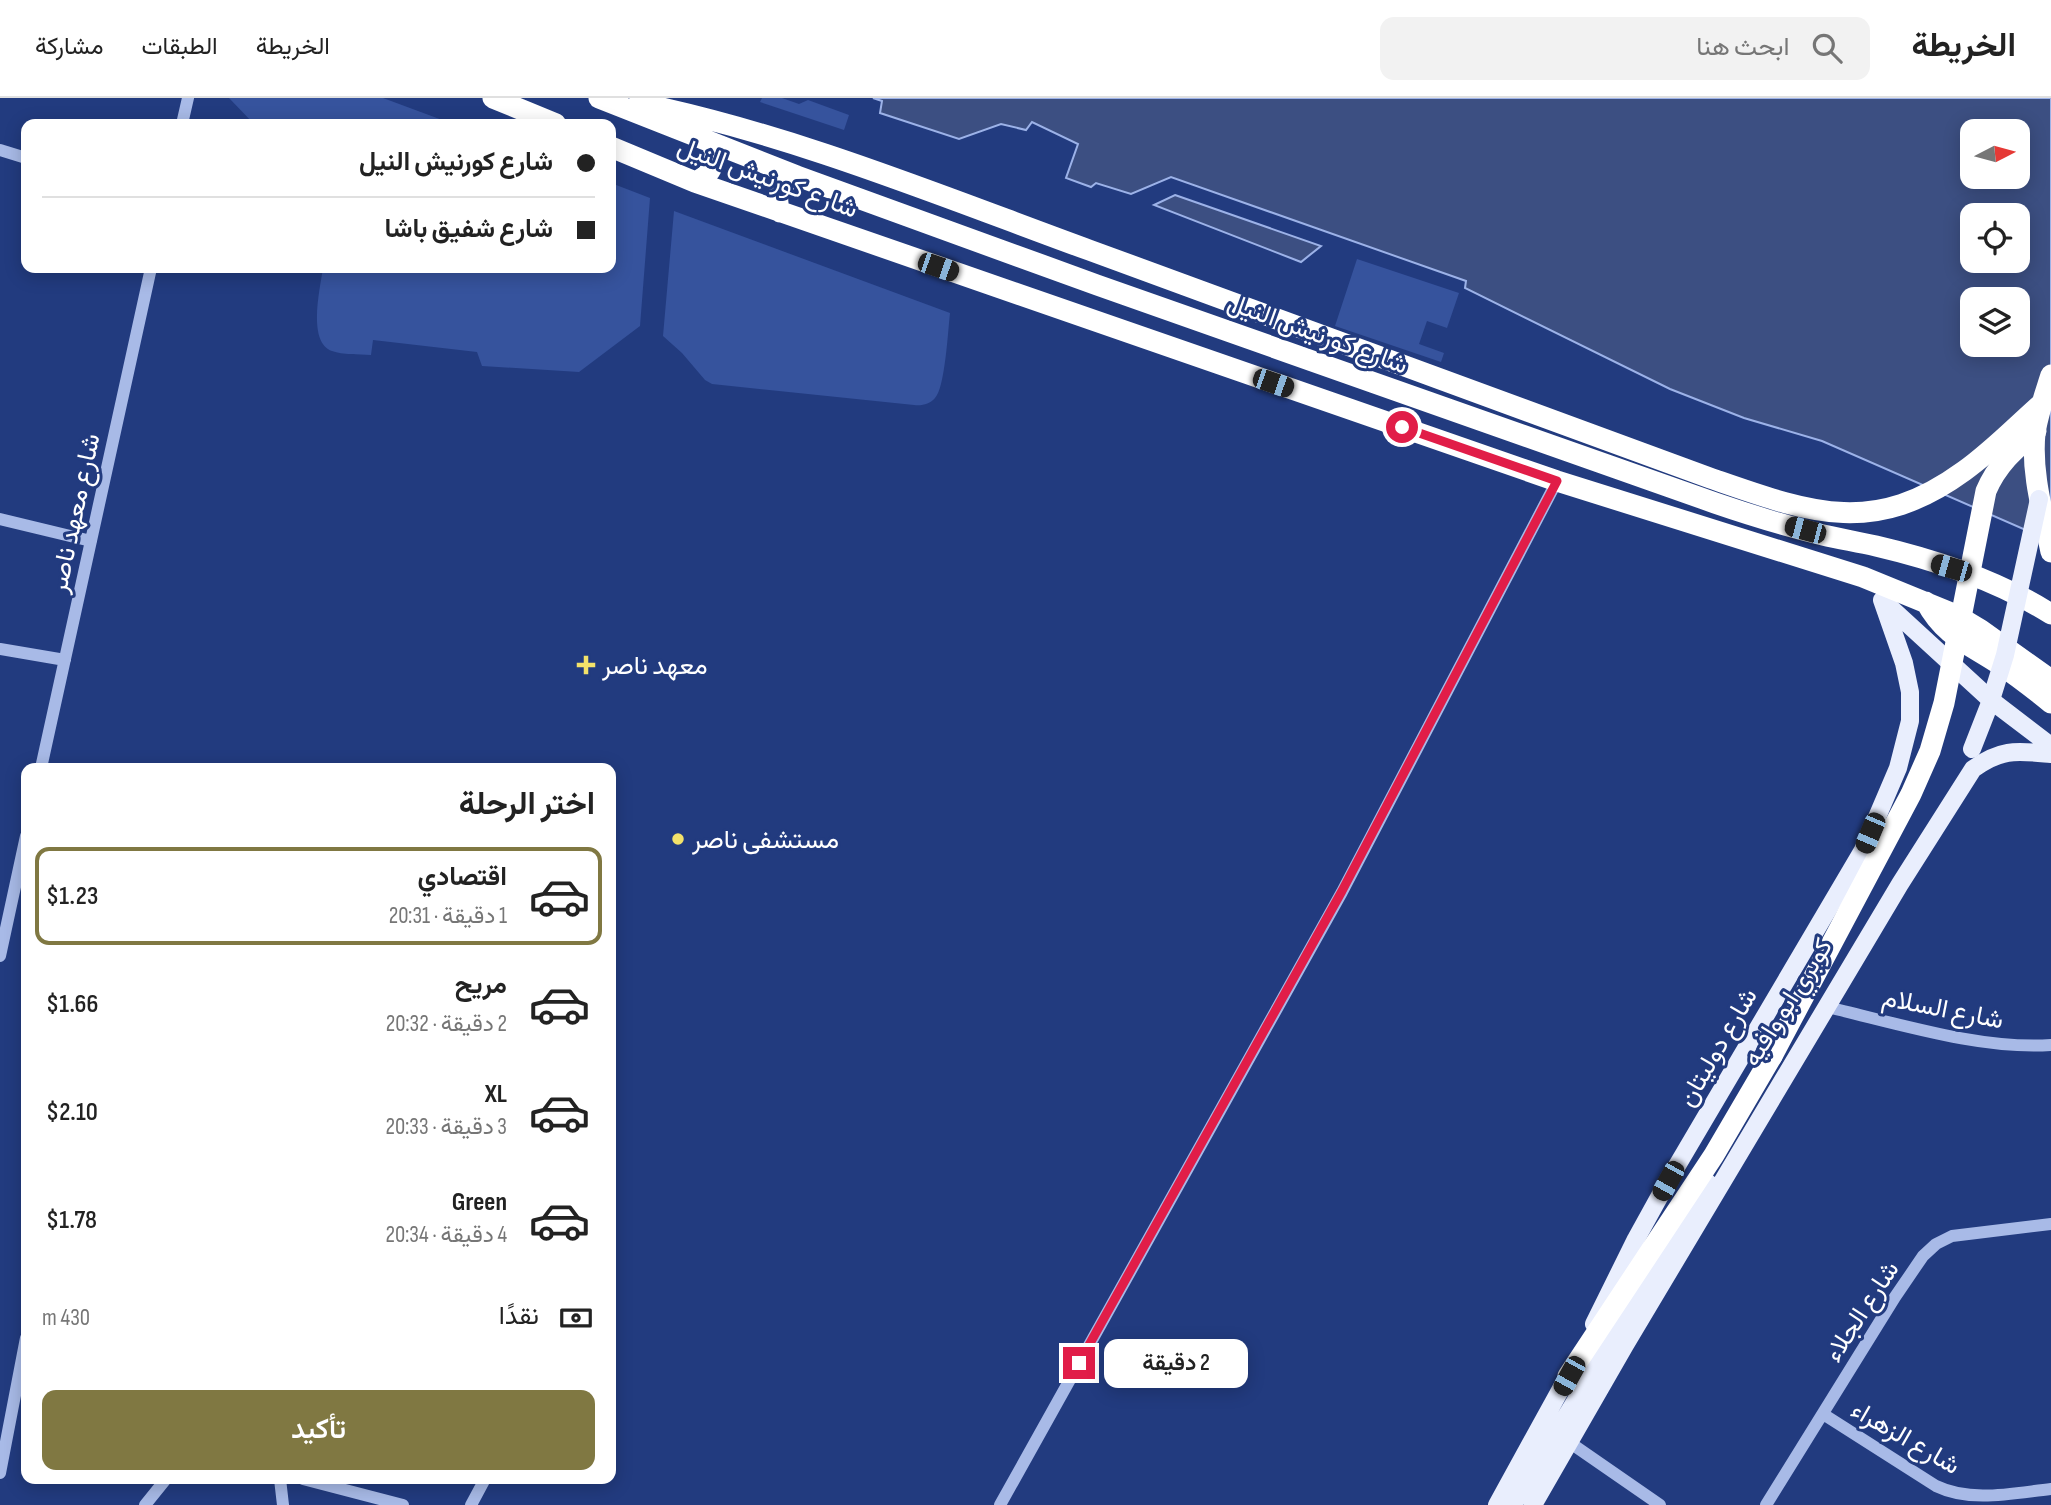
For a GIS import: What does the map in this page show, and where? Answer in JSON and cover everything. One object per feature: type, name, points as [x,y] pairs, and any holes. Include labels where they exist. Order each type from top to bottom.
[{"type":"highway","points":[[493,98],[544,119]]},
{"type":"highway","name":"شارع كورنيش النيل","points":[[599,98],[797,176],[1097,285],[1714,503],[1768,520],[1877,546],[1951,568],[2026,598],[2051,614]]},
{"type":"highway","points":[[612,98],[675,111],[769,136],[927,191],[1710,478],[1806,508],[1836,513],[1866,513],[1919,499],[1972,465],[2041,404]]},
{"type":"highway","points":[[695,182],[704,178],[715,162],[712,143]]},
{"type":"highway","name":"شارع كورنيش النيل","points":[[616,149],[695,182],[780,212],[1557,481],[1863,577],[1956,615],[2051,680]]},
{"type":"highway","points":[[780,212],[777,194],[781,185],[797,176]]},
{"type":"highway","points":[[2051,375],[2041,404],[2034,450],[2045,500],[2051,552]]},
{"type":"highway","points":[[1569,1376],[1714,1156],[1772,1056],[1911,794],[1930,751],[1947,689],[1986,491],[2008,455],[2036,431]]},
{"type":"highway","points":[[1926,602],[1939,623],[1960,642],[1999,664],[2051,704]]},
{"type":"main road","name":"كوبري ابو وافيه","points":[[1513,1505],[1801,1027],[1909,858],[1972,749],[2005,655],[2045,500]]},
{"type":"main road","points":[[1863,577],[1882,600],[1992,701],[2051,746]]},
{"type":"main road","name":"شارع كورنيش النيل","points":[[2026,598],[2051,607]]},
{"type":"main road","name":"شارع دوليتان","points":[[1497,1505],[1569,1376],[1649,1216],[1863,850],[1898,768],[1910,721],[1910,692],[1904,663],[1882,600]]},
{"type":"main road","points":[[1533,1505],[1625,1345],[1900,884],[1973,769],[1990,757],[2014,751],[2051,754]]},
{"type":"street","points":[[183,119],[188,98]]},
{"type":"street","points":[[0,150],[21,156]]},
{"type":"street","name":"شارع معهد ناصر","points":[[42,763],[150,273]]},
{"type":"street","points":[[1000,1505],[1342,891],[1557,481]]},
{"type":"street","points":[[0,519],[91,541]]},
{"type":"street","points":[[0,649],[65,660]]},
{"type":"street","points":[[0,956],[21,859]]},
{"type":"street","name":"شارع السلام","points":[[1827,1007],[1951,1037],[2036,1046],[2051,1045]]},
{"type":"street","name":"شارع الجلاء","points":[[1766,1505],[1923,1256],[1936,1244],[1952,1236],[2051,1224]]},
{"type":"street","points":[[0,1473],[21,1365]]},
{"type":"street","points":[[13,1409],[21,1411]]},
{"type":"street","name":"شارع الزهراء","points":[[1823,1414],[1948,1492],[1985,1496],[2051,1489]]},
{"type":"street","points":[[1569,1442],[1660,1505]]},
{"type":"street","points":[[145,1505],[162,1484]]},
{"type":"street","points":[[281,1484],[283,1505]]},
{"type":"street","points":[[322,1484],[403,1505]]},
{"type":"street","points":[[471,1505],[482,1484]]},
{"type":"shaded area","points":[[229,98],[383,98],[440,119],[249,119]]},
{"type":"shaded area","points":[[762,98],[782,98],[799,104],[808,100],[849,115],[844,130],[760,102]]},
{"type":"shaded area","points":[[873,98],[2051,98],[2051,541],[1822,441],[1744,418],[1670,389],[1465,288],[1466,281],[1171,177],[1131,194],[1096,183],[1091,187],[1066,178],[1078,144],[1032,122],[1026,130],[1001,124],[959,139],[880,113],[882,101]]},
{"type":"shaded area","points":[[616,185],[650,198],[640,326],[579,372],[482,366],[477,352],[373,340],[371,355],[332,351],[324,346],[320,337],[317,326],[322,273],[616,273]]},
{"type":"shaded area","points":[[1175,195],[1321,246],[1301,262],[1154,205]]},
{"type":"shaded area","points":[[674,211],[950,313],[944,371],[935,398],[926,404],[914,405],[712,384],[705,380],[663,336]]},
{"type":"shaded area","points":[[1357,259],[1459,293],[1447,328],[1427,321],[1419,344],[1444,353],[1441,362],[1335,326]]},
{"type":"place","name":"معهد ناصر","points":[[586,665]]},
{"type":"place","name":"مستشفى ناصر","points":[[678,839]]},
{"type":"route","points":[[1079,1363],[1342,891],[1557,481],[1402,427]]}]
